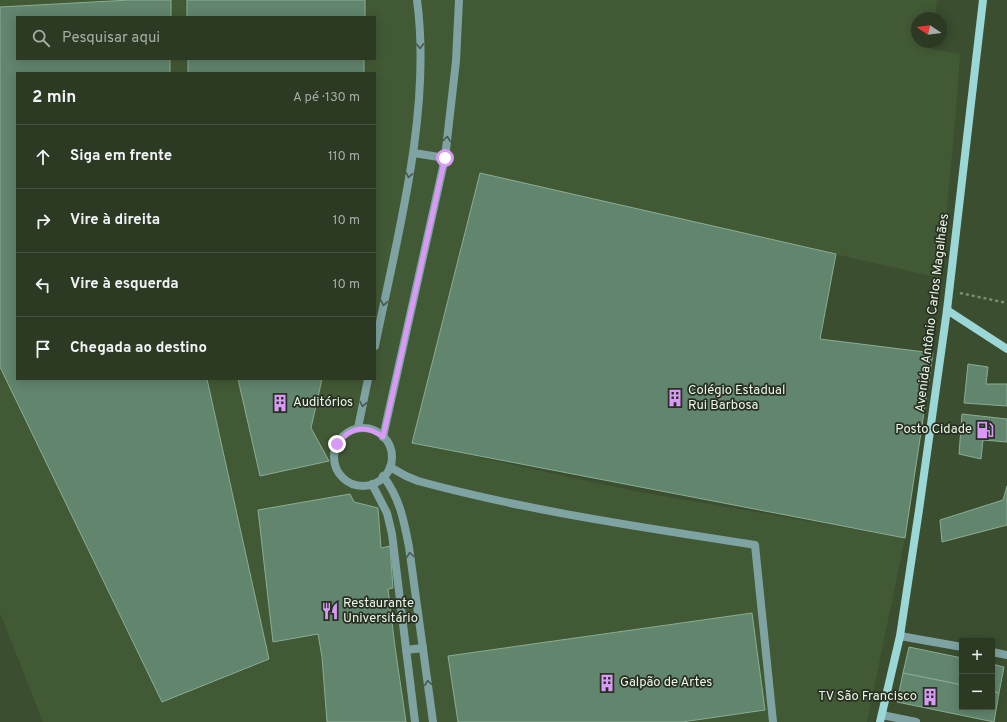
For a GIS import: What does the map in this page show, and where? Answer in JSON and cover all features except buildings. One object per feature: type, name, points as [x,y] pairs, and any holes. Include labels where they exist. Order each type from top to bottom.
[{"type":"street","points":[[376,341],[414,153],[420,70],[417,0]]},
{"type":"street","points":[[383,437],[445,158],[456,61],[459,0]]},
{"type":"street","name":"Avenida Antônio Carlos Magalhães","points":[[881,718],[900,636],[947,310],[983,0]]},
{"type":"street","points":[[414,153],[445,158]]},
{"type":"street","points":[[947,310],[1007,349]]},
{"type":"street","points":[[358,428],[368,380]]},
{"type":"street","points":[[358,428],[368,428],[383,437],[391,453],[390,467],[384,476],[372,484],[363,486],[353,484],[344,479],[338,472],[334,463],[334,453],[337,444],[350,431],[358,428]]},
{"type":"street","points":[[390,467],[418,481],[494,499],[595,520],[755,546],[773,722]]},
{"type":"street","points":[[384,476],[394,491],[403,519],[433,722]]},
{"type":"street","points":[[372,484],[387,513],[392,534],[415,722]]},
{"type":"street","points":[[900,636],[959,646]]},
{"type":"street","points":[[406,650],[423,648]]},
{"type":"street","points":[[995,653],[1007,655]]},
{"type":"street","points":[[881,718],[916,722]]},
{"type":"path","points":[[949,291],[1007,303]]},
{"type":"shaded area","points":[[0,0],[937,0],[936,12],[911,12],[911,48],[932,48],[960,54],[955,124],[940,278],[480,173],[412,443],[635,491],[905,538],[867,722],[43,722],[0,613]]},
{"type":"place","name":"Colégio Estadual Rui Barbosa","points":[[675,398]]},
{"type":"place","name":"Auditórios","points":[[280,403]]},
{"type":"place","name":"Posto Cidade","points":[[985,430]]},
{"type":"place","name":"Restaurante Universitário","points":[[330,611]]},
{"type":"place","name":"Galpão de Artes","points":[[607,683]]},
{"type":"place","name":"TV São Francisco","points":[[930,697]]},
{"type":"route","points":[[337,444],[342,437],[350,431],[358,428],[368,428],[383,437],[445,158]]}]
